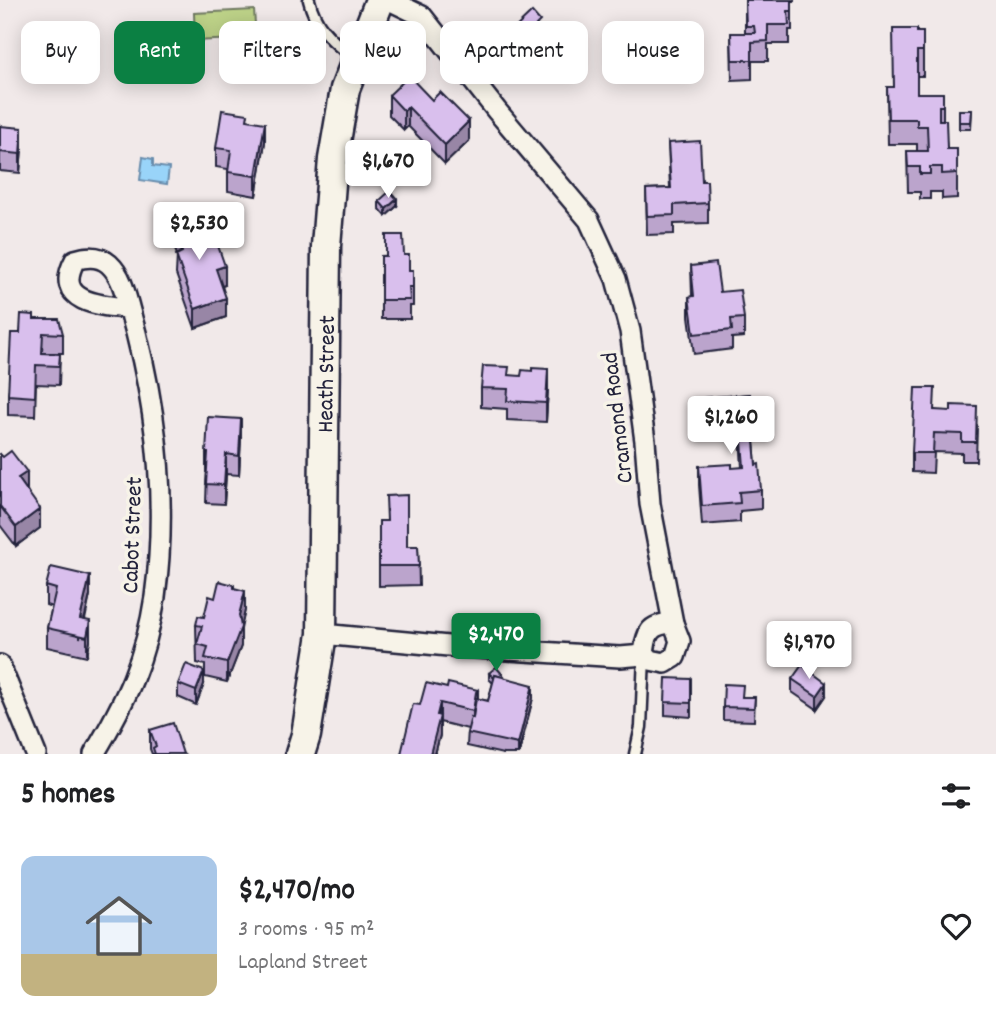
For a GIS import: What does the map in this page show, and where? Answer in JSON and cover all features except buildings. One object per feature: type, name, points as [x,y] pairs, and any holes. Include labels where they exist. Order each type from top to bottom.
[{"type":"street","name":"Heath Street","points":[[372,21],[380,0]]},
{"type":"street","name":"Cramond Road","points":[[389,0],[422,16],[496,111],[589,220],[616,279],[630,331],[645,442],[650,504],[673,623]]},
{"type":"street","name":"Heath Street","points":[[300,754],[306,735],[321,634],[326,246],[333,159],[347,84]]},
{"type":"street","name":"Cabot Street","points":[[94,754],[122,706],[143,655],[155,597],[161,532],[159,464],[151,400],[138,334],[129,308]]},
{"type":"street","points":[[321,634],[459,647],[620,657],[644,655],[650,660],[665,663],[676,657],[680,641],[673,623],[652,628],[646,639],[644,655]]},
{"type":"street","points":[[0,665],[36,754]]},
{"type":"lane","points":[[309,0],[316,22],[340,47]]},
{"type":"lane","points":[[635,754],[641,727],[644,655]]},
{"type":"green space","points":[[254,10],[255,21],[219,21],[219,40],[205,41],[205,21],[194,21],[194,13]]},
{"type":"water","points":[[143,157],[153,159],[153,166],[169,168],[167,184],[140,180]]}]
